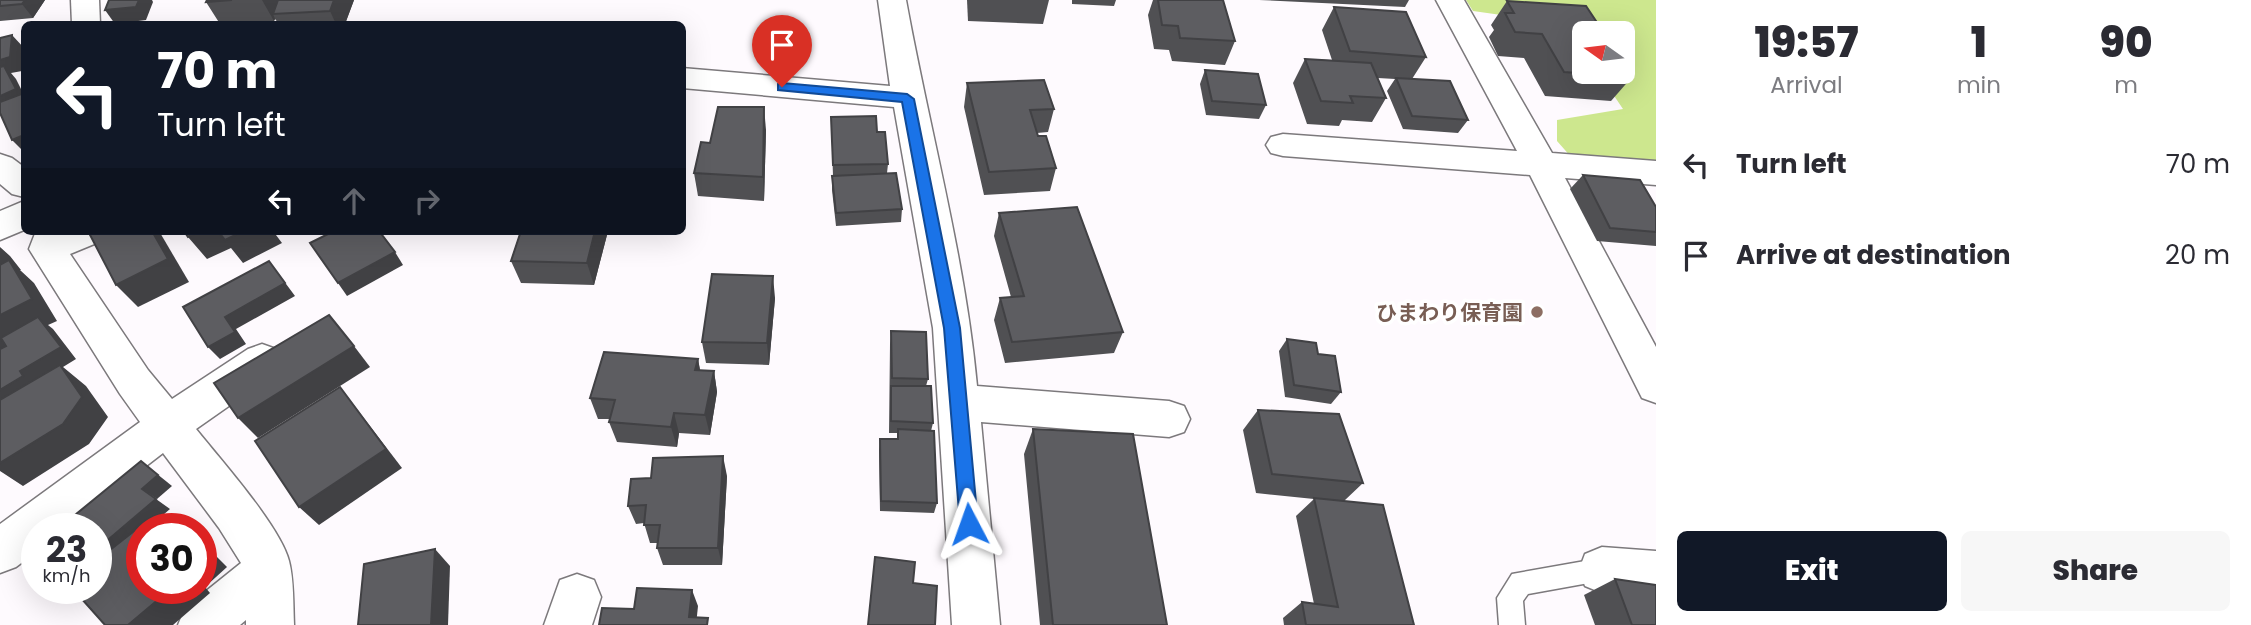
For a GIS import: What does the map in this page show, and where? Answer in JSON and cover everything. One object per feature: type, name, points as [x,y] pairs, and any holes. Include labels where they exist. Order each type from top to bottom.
[{"type":"street","points":[[85,0],[86,21]]},
{"type":"street","points":[[892,0],[907,99],[952,328],[976,625]]},
{"type":"street","points":[[1450,0],[1650,364]]},
{"type":"street","points":[[686,78],[907,99]]},
{"type":"street","points":[[1283,145],[1656,173]]},
{"type":"street","points":[[0,166],[21,183]]},
{"type":"street","points":[[0,227],[21,216]]},
{"type":"street","points":[[72,235],[50,240],[134,382],[235,513],[266,561],[270,625]]},
{"type":"street","points":[[0,551],[168,425],[298,337]]},
{"type":"street","points":[[959,402],[1169,419]]},
{"type":"street","points":[[1602,570],[1656,574]]},
{"type":"street","points":[[202,625],[267,572]]},
{"type":"lane","points":[[1512,625],[1510,598],[1521,583],[1602,570]]},
{"type":"green space","points":[[1466,0],[1656,0],[1656,163],[1572,158],[1557,141],[1557,120],[1623,109],[1606,84],[1635,84],[1635,21],[1572,21],[1572,27],[1565,24],[1473,11]]},
{"type":"building","points":[[0,0],[25,0],[22,4],[0,6]]},
{"type":"building","points":[[109,0],[139,0],[136,7],[105,10]]},
{"type":"building","points":[[278,0],[334,0],[330,11],[273,14]]},
{"type":"building","points":[[1158,0],[1223,0],[1235,41],[1180,38],[1178,26],[1162,25]]},
{"type":"building","points":[[1507,1],[1586,6],[1596,21],[1572,21],[1572,73],[1564,72],[1542,34],[1515,32],[1505,13],[1514,13]]},
{"type":"building","points":[[1334,7],[1406,12],[1426,57],[1350,51]]},
{"type":"building","points":[[12,35],[10,57],[0,60],[0,38]]},
{"type":"building","points":[[1305,59],[1371,63],[1386,98],[1350,96],[1353,103],[1321,101]]},
{"type":"building","points":[[4,66],[16,89],[0,96],[0,67]]},
{"type":"building","points":[[1205,70],[1258,74],[1266,105],[1212,101]]},
{"type":"building","points":[[1396,78],[1450,81],[1468,120],[1412,116]]},
{"type":"building","points":[[1044,80],[1054,109],[1030,110],[1038,136],[1046,136],[1056,168],[989,172],[967,83]]},
{"type":"building","points":[[21,94],[21,136],[12,140],[0,113],[0,102]]},
{"type":"building","points":[[718,107],[764,107],[763,177],[694,173],[701,142],[710,143]]},
{"type":"building","points":[[876,116],[877,132],[885,132],[888,164],[833,165],[831,117]]},
{"type":"building","points":[[896,173],[902,209],[836,213],[832,176]]},
{"type":"building","points":[[1583,175],[1640,180],[1656,207],[1656,232],[1610,228]]},
{"type":"building","points":[[1077,207],[1123,332],[1012,342],[1000,298],[1024,296],[999,213]]},
{"type":"building","points":[[90,235],[154,235],[168,259],[116,285]]},
{"type":"building","points":[[221,235],[236,235],[225,240]]},
{"type":"building","points":[[326,235],[382,235],[395,252],[338,283],[310,243]]},
{"type":"building","points":[[520,235],[594,235],[587,263],[511,261]]},
{"type":"building","points":[[9,260],[32,299],[0,315],[0,265]]},
{"type":"building","points":[[269,261],[285,283],[225,317],[235,332],[208,347],[183,307]]},
{"type":"building","points":[[712,274],[773,276],[767,343],[702,342]]},
{"type":"building","points":[[329,315],[354,346],[238,418],[214,383]]},
{"type":"building","points":[[38,317],[61,347],[20,371],[23,376],[0,390],[0,349],[6,346],[1,338]]},
{"type":"building","points":[[891,331],[926,332],[928,379],[892,378]]},
{"type":"building","points":[[1287,339],[1316,343],[1318,354],[1335,356],[1341,392],[1294,385]]},
{"type":"building","points":[[604,352],[698,359],[695,370],[714,371],[705,415],[674,413],[671,427],[609,422],[615,400],[590,398]]},
{"type":"building","points":[[60,365],[82,397],[63,424],[0,463],[0,400]]},
{"type":"building","points":[[891,386],[931,386],[933,423],[891,421]]},
{"type":"building","points":[[340,387],[386,449],[299,507],[255,441]]},
{"type":"building","points":[[1258,410],[1339,414],[1363,483],[1272,474]]},
{"type":"building","points":[[898,429],[934,431],[937,503],[881,501],[880,439],[898,439]]},
{"type":"building","points":[[1033,429],[1133,434],[1167,625],[1053,625]]},
{"type":"building","points":[[723,456],[718,548],[657,548],[660,525],[644,525],[646,505],[628,506],[631,479],[651,478],[653,458]]},
{"type":"building","points":[[141,461],[158,475],[142,489],[156,499],[140,513],[126,513],[126,524],[112,536],[112,513],[77,513]]},
{"type":"building","points":[[1314,498],[1383,505],[1414,625],[1306,625],[1302,602],[1338,607]]},
{"type":"building","points":[[126,537],[126,604],[153,604],[128,625],[105,625],[86,604],[112,604],[112,548]]},
{"type":"building","points":[[435,549],[431,625],[358,625],[364,564]]},
{"type":"building","points":[[875,557],[915,562],[913,583],[937,586],[935,625],[868,625]]},
{"type":"building","points":[[1615,579],[1656,585],[1656,625],[1632,625]]},
{"type":"building","points":[[637,588],[692,590],[689,617],[708,618],[707,625],[599,625],[602,608],[634,609]]},
{"type":"place","name":"ひまわり保育園","points":[[1537,312]]},
{"type":"route","points":[[782,87],[907,99],[952,328],[969,524]]}]
